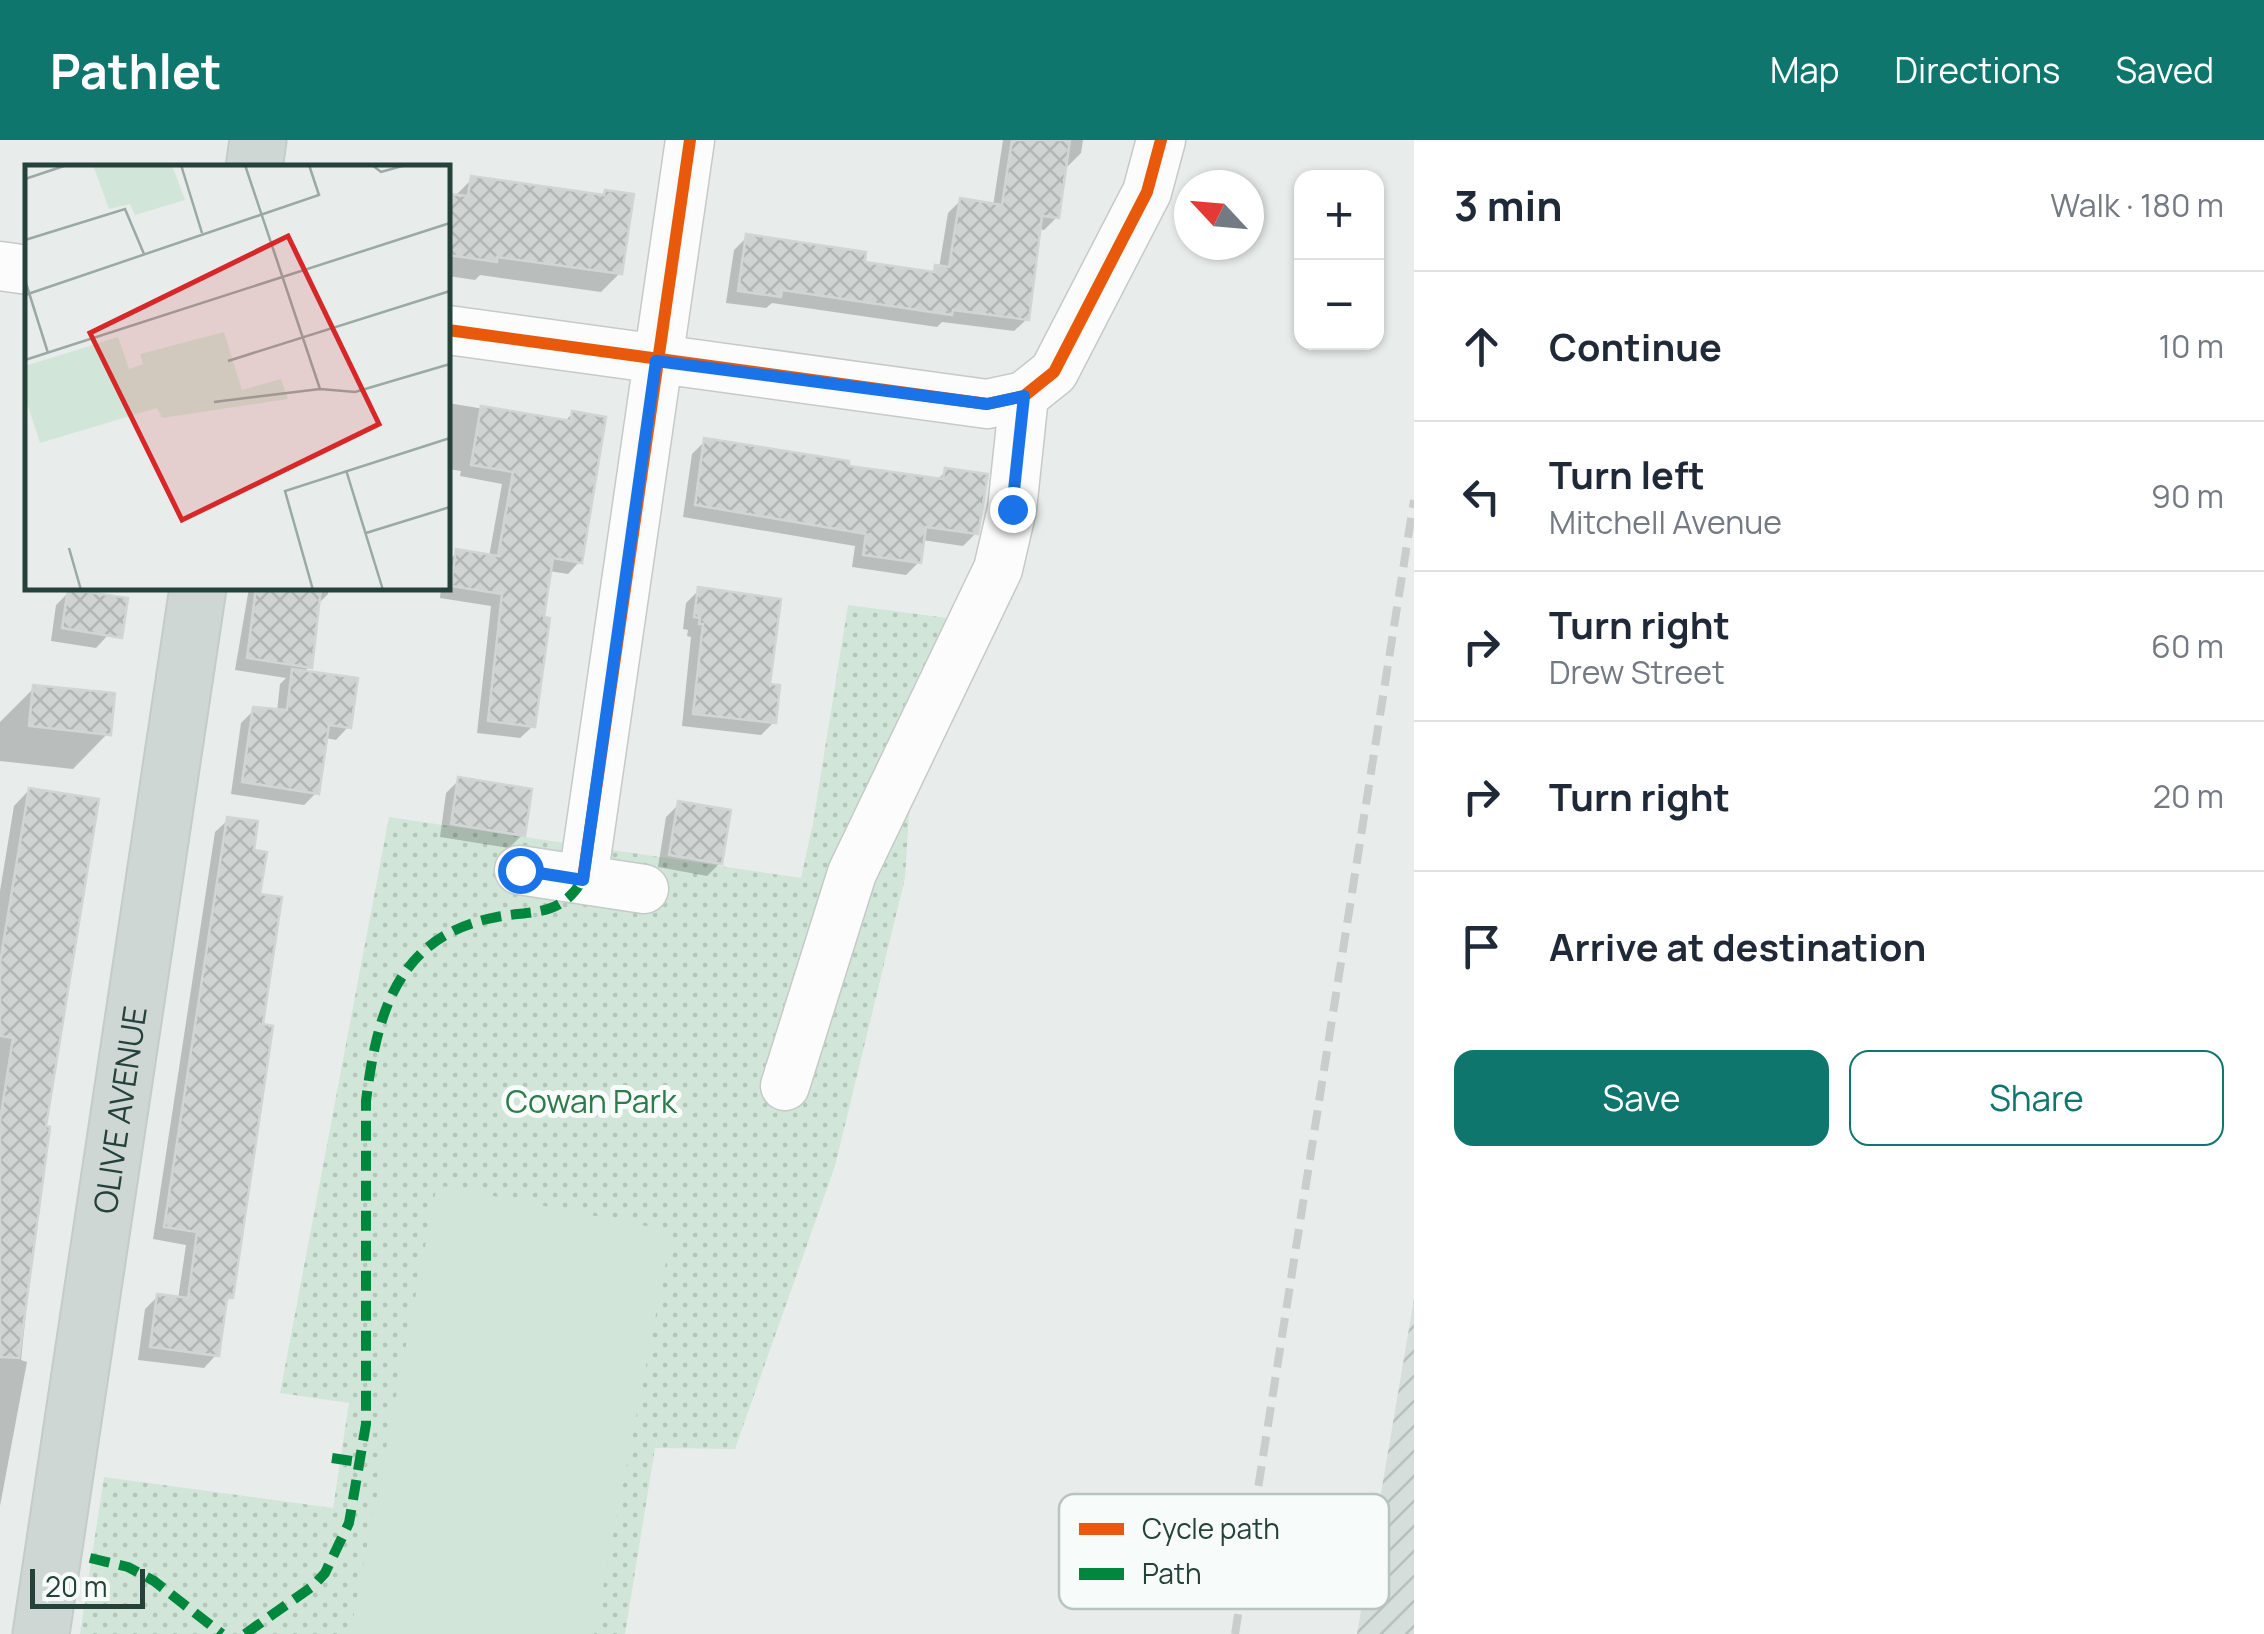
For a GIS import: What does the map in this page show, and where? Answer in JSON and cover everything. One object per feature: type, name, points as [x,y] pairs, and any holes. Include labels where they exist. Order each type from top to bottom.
[{"type":"main road","points":[[254,165],[258,140]]},
{"type":"main road","name":"OLIVE AVENUE","points":[[40,1634],[198,590]]},
{"type":"street","points":[[583,880],[690,140]]},
{"type":"street","points":[[450,330],[987,404],[1024,396],[1054,372],[1147,192],[1160,140]]},
{"type":"street","points":[[0,266],[25,270]]},
{"type":"street","points":[[785,1086],[852,872],[998,569],[1012,509],[1024,396]]},
{"type":"street","points":[[520,870],[644,888]]},
{"type":"shaded area","points":[[1414,1299],[1414,1634],[1357,1634],[1361,1609],[1389,1609],[1389,1494],[1381,1494]]},
{"type":"green space","name":"Cowan Park","points":[[848,605],[993,624],[919,768],[909,815],[905,878],[835,1166],[735,1449],[655,1448],[625,1634],[80,1634],[104,1477],[333,1508],[349,1403],[280,1393],[389,817],[801,878]]},
{"type":"green space","points":[[437,1185],[672,1231],[594,1634],[350,1634]]},
{"type":"building","points":[[1012,140],[1070,140],[1059,218],[1042,216],[1029,320],[953,310],[952,315],[782,290],[781,297],[738,291],[746,234],[866,252],[865,262],[934,272],[935,265],[949,267],[960,198],[1002,205]]},
{"type":"building","points":[[471,176],[604,195],[605,190],[634,194],[622,274],[497,257],[497,262],[450,255],[450,194],[468,196]]},
{"type":"building","points":[[481,406],[571,421],[572,411],[606,417],[582,563],[553,558],[544,617],[550,618],[535,727],[488,721],[502,594],[451,586],[456,549],[498,556],[513,472],[471,465]]},
{"type":"building","points":[[704,438],[849,461],[849,466],[943,479],[945,468],[988,474],[978,534],[926,527],[921,563],[863,555],[866,534],[695,505]]},
{"type":"building","points":[[698,587],[781,599],[770,684],[780,685],[776,723],[693,714],[703,624],[694,617]]},
{"type":"building","points":[[68,590],[128,598],[122,638],[62,628]]},
{"type":"building","points":[[256,590],[321,590],[312,668],[247,658]]},
{"type":"building","points":[[292,669],[358,678],[351,728],[329,725],[319,794],[242,782],[253,707],[287,710]]},
{"type":"building","points":[[33,685],[115,693],[111,735],[29,726]]},
{"type":"building","points":[[458,777],[532,789],[525,836],[451,824]]},
{"type":"building","points":[[29,788],[99,799],[46,1126],[50,1127],[19,1358],[0,1357],[0,1121],[13,1038],[0,1036],[0,963]]},
{"type":"building","points":[[678,801],[731,810],[722,864],[669,855]]},
{"type":"building","points":[[227,817],[258,821],[254,850],[267,852],[260,894],[282,897],[263,1024],[273,1026],[233,1298],[227,1298],[219,1356],[150,1347],[157,1294],[188,1298],[197,1232],[164,1227]]},
{"type":"railway","points":[[1257,1494],[1414,500]]},
{"type":"railway","points":[[1235,1634],[1239,1609]]},
{"type":"marked path","points":[[245,1634],[313,1586],[325,1573],[349,1523],[366,1424],[366,1101],[386,1008],[398,982],[436,941],[463,926],[556,906],[583,879]]},
{"type":"marked path","points":[[332,1458],[359,1462]]},
{"type":"marked path","points":[[90,1558],[128,1567],[154,1581],[222,1634]]},
{"type":"cycle path","points":[[583,879],[690,140]]},
{"type":"cycle path","points":[[450,330],[987,404],[1024,396],[1054,372],[1147,192],[1161,140]]},
{"type":"route","points":[[520,870],[583,880],[656,361],[987,404],[1024,396],[1012,509]]}]
